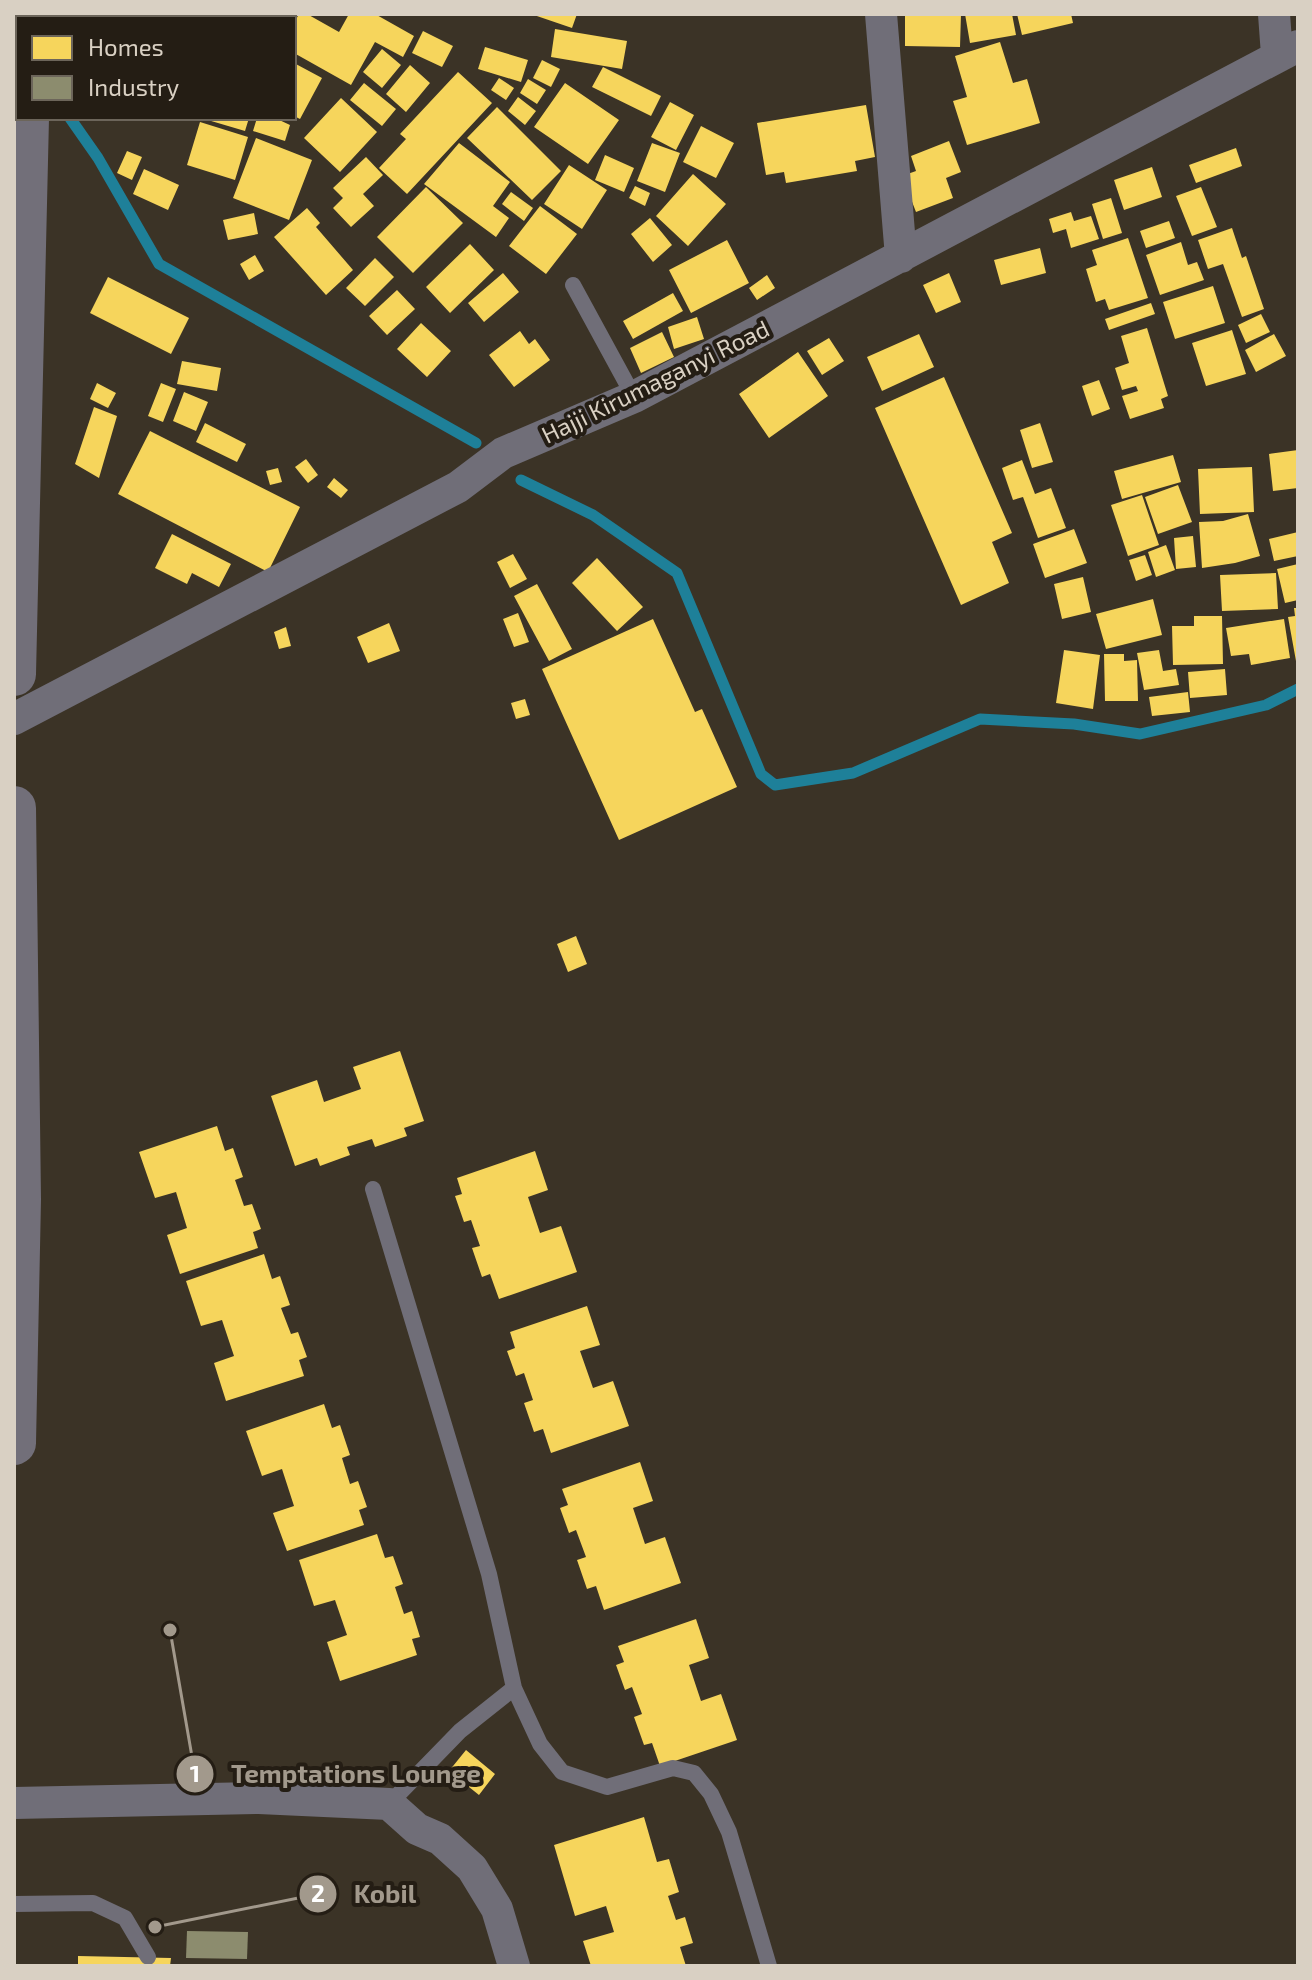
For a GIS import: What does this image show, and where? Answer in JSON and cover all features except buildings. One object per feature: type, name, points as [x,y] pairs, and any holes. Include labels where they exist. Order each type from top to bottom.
[{"type":"main road","points":[[14,674],[27,120]]},
{"type":"main road","points":[[14,808],[14,1443]]},
{"type":"street","points":[[881,14],[901,257]]},
{"type":"street","points":[[1274,14],[1288,50]]},
{"type":"street","name":"Hajji Kirumaganyi Road","points":[[14,719],[458,487],[503,453],[634,397],[1288,50]]},
{"type":"street","points":[[14,1803],[259,1798],[389,1804],[417,1829],[440,1839],[472,1868],[497,1909],[514,1966]]},
{"type":"lane","points":[[573,285],[634,397]]},
{"type":"lane","points":[[373,1189],[489,1574],[514,1688],[540,1744],[562,1772],[607,1787],[673,1768],[694,1773],[711,1794],[729,1832],[769,1966]]},
{"type":"lane","points":[[389,1804],[460,1731],[514,1688]]},
{"type":"lane","points":[[14,1904],[93,1903],[125,1918],[148,1957]]},
{"type":"waterway","points":[[71,120],[98,158],[159,264],[476,443]]},
{"type":"waterway","points":[[521,480],[593,515],[677,573],[761,774],[775,785],[853,773],[980,719],[1074,724],[1140,734],[1266,705],[1298,689]]},
{"type":"place","name":"Temptations Lounge","points":[[170,1630]]},
{"type":"place","name":"Kobil","points":[[155,1927]]}]
